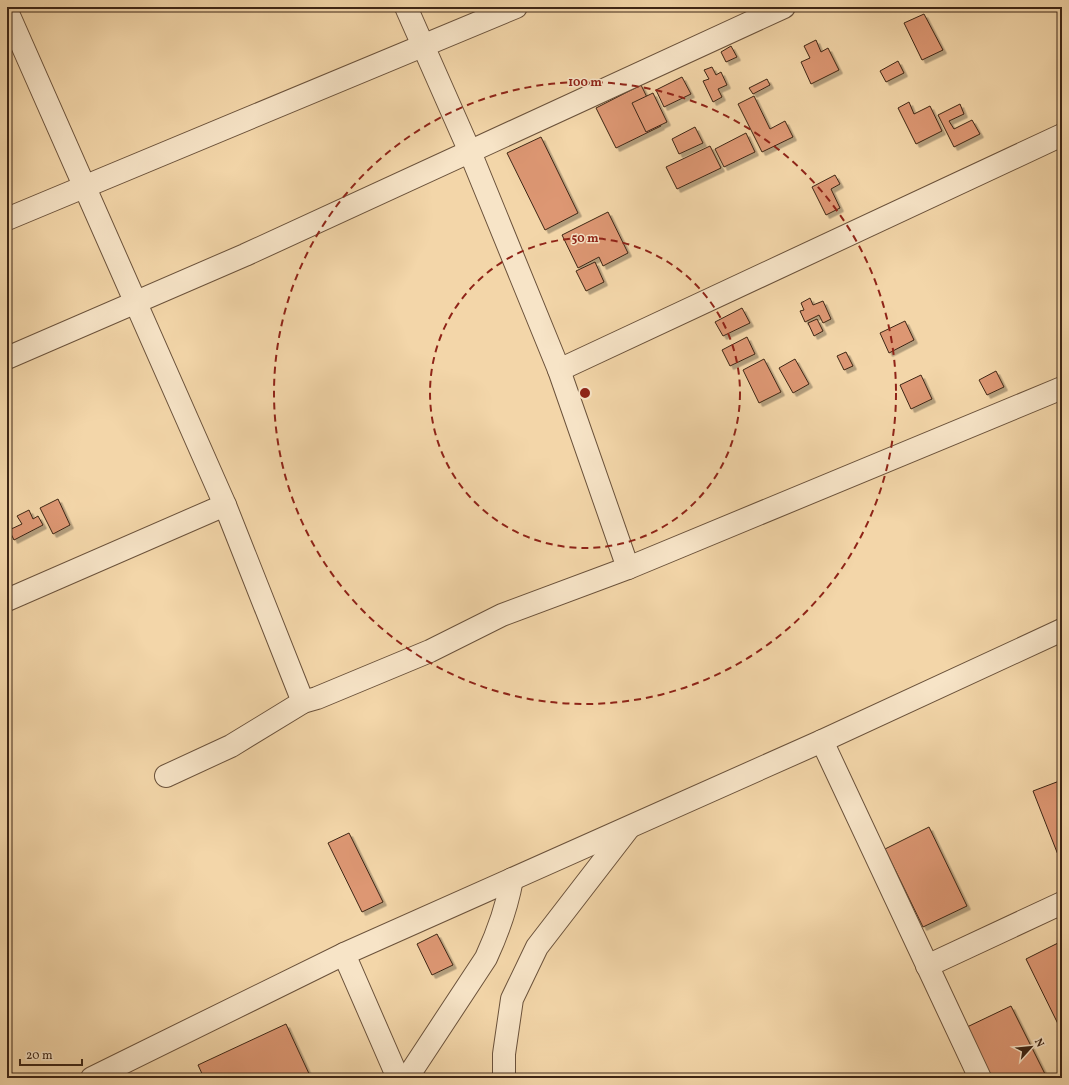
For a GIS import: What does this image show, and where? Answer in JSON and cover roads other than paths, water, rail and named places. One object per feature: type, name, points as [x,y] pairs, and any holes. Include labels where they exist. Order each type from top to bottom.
[{"type":"street","points":[[406,7],[470,152],[559,370],[628,568]]},
{"type":"street","points":[[7,220],[516,7]]},
{"type":"street","points":[[7,358],[245,255],[784,7]]},
{"type":"street","points":[[7,11],[225,505],[303,702]]},
{"type":"street","points":[[559,370],[1062,135]]},
{"type":"street","points":[[166,776],[231,746],[303,702],[317,698],[430,651],[502,615],[628,568],[1062,388]]},
{"type":"street","points":[[7,600],[225,505]]},
{"type":"street","points":[[92,1078],[344,954],[822,741],[1062,630]]},
{"type":"street","points":[[822,741],[980,1078]]},
{"type":"street","points":[[504,1078],[504,1054],[512,1000],[537,947],[630,826]]},
{"type":"street","points":[[407,1078],[486,958],[504,915],[512,879]]},
{"type":"street","points":[[928,966],[1062,902]]},
{"type":"street","points":[[344,954],[398,1078]]}]
